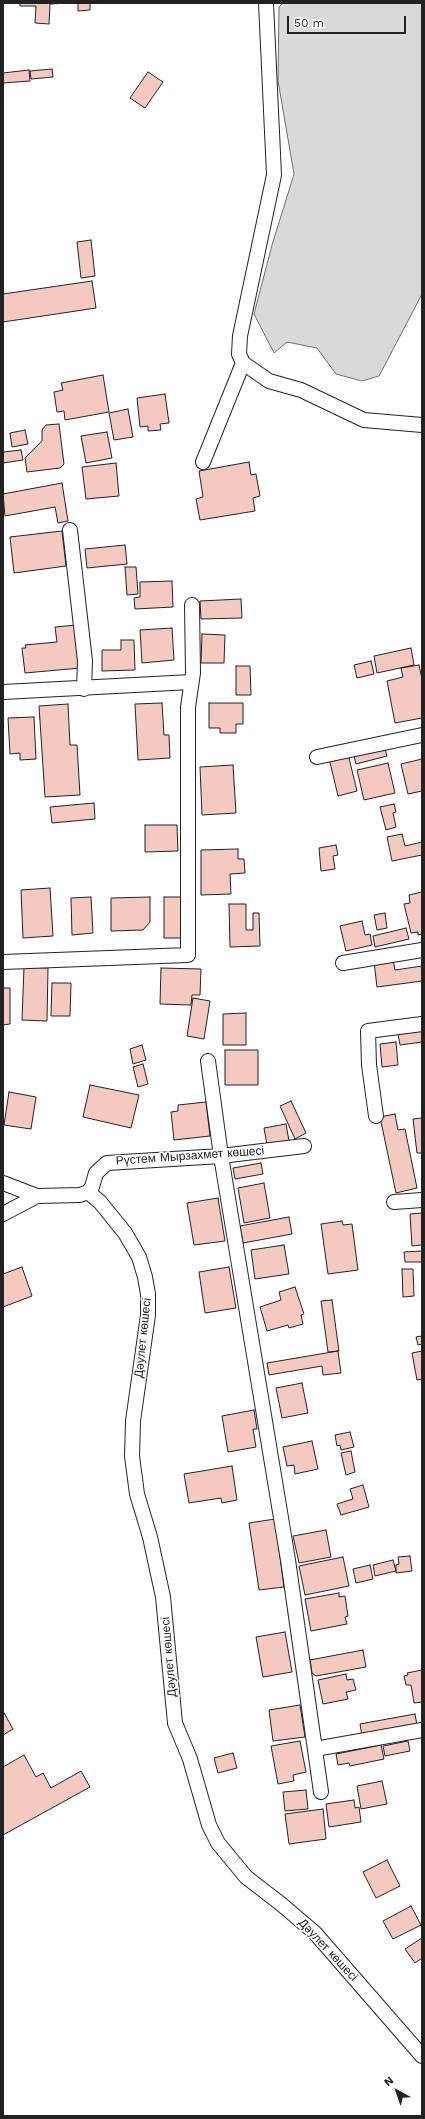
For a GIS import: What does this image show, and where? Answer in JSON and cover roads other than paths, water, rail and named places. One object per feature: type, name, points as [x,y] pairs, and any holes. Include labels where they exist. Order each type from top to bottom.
[{"type":"street","points":[[266,3],[274,175],[240,336],[239,354],[243,363],[269,381],[301,390],[364,420],[422,425]]},
{"type":"street","points":[[203,462],[243,363]]},
{"type":"street","points":[[70,530],[85,661],[84,689]]},
{"type":"street","points":[[3,962],[188,955],[188,707],[193,673],[192,605]]},
{"type":"street","points":[[3,692],[84,689],[191,682]]},
{"type":"street","points":[[317,757],[422,734]]},
{"type":"street","points":[[342,963],[422,950]]},
{"type":"street","points":[[376,1116],[369,1065],[368,1031],[422,1024]]},
{"type":"street","points":[[208,1061],[221,1156],[288,1560],[321,1792]]},
{"type":"street","name":"Рүстем Мырзахмет көшесі","points":[[88,1192],[92,1187],[96,1173],[107,1163],[221,1156],[304,1146]]},
{"type":"street","points":[[3,1183],[37,1196],[80,1195],[88,1192]]},
{"type":"street","name":"Дәулет көшесі","points":[[88,1192],[100,1202],[125,1233],[138,1258],[145,1277],[148,1294],[148,1314],[133,1421],[132,1456],[137,1494],[150,1537],[163,1597],[174,1723],[190,1759],[209,1825],[218,1843],[246,1877],[315,1933],[422,2056]]},
{"type":"street","points":[[3,1214],[37,1196]]},
{"type":"street","points":[[394,1202],[422,1200]]},
{"type":"street","points":[[315,1749],[422,1730]]}]
